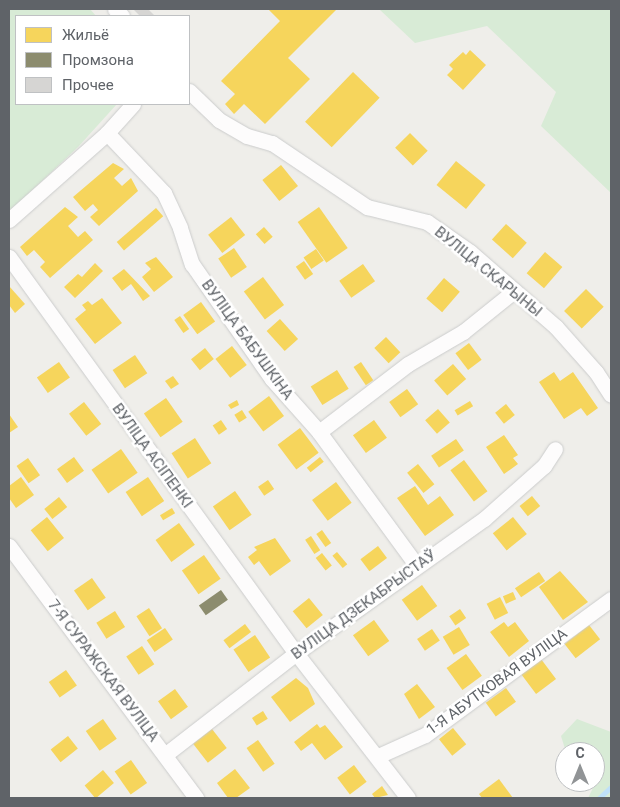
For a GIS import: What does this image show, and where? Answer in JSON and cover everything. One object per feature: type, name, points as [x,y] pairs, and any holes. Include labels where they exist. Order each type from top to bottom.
[{"type":"street","name":"ВУЛІЦА СКАРЫНЫ","points":[[190,92],[219,120],[247,136],[272,142],[367,207],[428,222],[470,252],[556,327],[596,372],[611,395]]},
{"type":"street","points":[[9,220],[107,132],[132,105]]},
{"type":"street","name":"ВУЛІЦА БАБУШКІНА","points":[[107,132],[164,193],[180,228],[192,264],[272,379],[318,432],[416,566]]},
{"type":"street","name":"ВУЛІЦА АСІПЕНКІ","points":[[9,257],[296,654],[378,756]]},
{"type":"street","points":[[318,432],[408,364],[463,332],[514,291]]},
{"type":"street","name":"ВУЛІЦА ДЗЕКАБРЫСТАЎ","points":[[166,754],[296,654],[484,519],[544,466],[555,449]]},
{"type":"street","name":"7-Я СУРАЖСКАЯ ВУЛІЦА","points":[[9,546],[166,754],[196,798]]},
{"type":"street","name":"1-Я АБУТКОВАЯ ВУЛІЦА","points":[[378,756],[425,735],[611,599]]},
{"type":"street","points":[[378,756],[408,798]]},
{"type":"green space","points":[[9,9],[90,9],[95,15],[15,15],[15,105],[116,105],[78,147],[9,212]]},
{"type":"green space","points":[[379,9],[611,9],[611,193],[541,126],[556,92],[487,26],[415,43]]},
{"type":"green space","points":[[577,719],[611,732],[611,798],[588,798],[591,792],[605,792],[605,742],[563,742],[561,736]]},
{"type":"building: Жильё","points":[[268,9],[337,9],[288,58],[310,79],[265,124],[244,104],[234,114],[225,104],[235,94],[221,81],[280,21]]},
{"type":"building: Жильё","points":[[470,50],[486,65],[463,90],[447,75],[453,69],[449,65],[463,52],[466,55]]},
{"type":"building: Жильё","points":[[353,72],[380,98],[332,147],[305,122]]},
{"type":"building: Жильё","points":[[410,133],[428,151],[413,166],[395,148]]},
{"type":"building: Жильё","points":[[456,161],[486,185],[466,209],[436,185]]},
{"type":"building: Жильё","points":[[113,163],[124,169],[114,178],[122,186],[131,178],[138,191],[99,226],[90,217],[98,210],[93,204],[85,211],[73,197]]},
{"type":"building: Жильё","points":[[281,165],[298,186],[279,201],[262,180]]},
{"type":"building: Жильё","points":[[65,207],[78,217],[68,226],[78,237],[85,231],[93,240],[50,278],[40,267],[45,262],[34,250],[27,256],[20,247]]},
{"type":"building: Жильё","points":[[319,207],[348,248],[326,263],[298,222]]},
{"type":"building: Жильё","points":[[156,208],[163,216],[124,250],[117,242]]},
{"type":"building: Жильё","points":[[231,217],[245,235],[222,253],[208,235]]},
{"type":"building: Жильё","points":[[506,224],[527,243],[513,258],[492,240]]},
{"type":"building: Жильё","points":[[264,227],[273,237],[265,244],[256,234]]},
{"type":"building: Жильё","points":[[234,248],[247,267],[231,278],[218,259]]},
{"type":"building: Жильё","points":[[316,249],[324,261],[311,269],[304,257]]},
{"type":"building: Жильё","points":[[545,252],[562,267],[544,288],[527,273]]},
{"type":"building: Жильё","points":[[156,257],[173,277],[154,292],[142,277],[151,269],[145,263]]},
{"type":"building: Жильё","points":[[304,261],[313,274],[305,280],[296,267]]},
{"type":"building: Жильё","points":[[95,263],[103,271],[75,298],[64,287],[78,274],[82,277]]},
{"type":"building: Жильё","points":[[363,264],[375,281],[351,298],[339,281]]},
{"type":"building: Жильё","points":[[124,269],[150,296],[143,301],[131,284],[122,291],[112,278]]},
{"type":"building: Жильё","points":[[263,277],[284,305],[265,319],[244,291]]},
{"type":"building: Жильё","points":[[444,278],[460,292],[442,312],[426,298]]},
{"type":"building: Жильё","points":[[9,286],[25,304],[15,313],[9,305]]},
{"type":"building: Жильё","points":[[586,289],[604,307],[582,329],[564,311]]},
{"type":"building: Жильё","points":[[102,298],[122,323],[95,344],[75,319],[86,310],[82,305],[88,301],[92,305]]},
{"type":"building: Жильё","points":[[201,302],[215,321],[197,334],[183,315]]},
{"type":"building: Жильё","points":[[180,316],[189,329],[183,333],[174,320]]},
{"type":"building: Жильё","points":[[280,319],[298,339],[285,351],[267,331]]},
{"type":"building: Жильё","points":[[386,337],[400,352],[389,363],[374,348]]},
{"type":"building: Жильё","points":[[469,343],[482,360],[468,370],[455,353]]},
{"type":"building: Жильё","points":[[232,346],[247,365],[230,378],[215,359]]},
{"type":"building: Жильё","points":[[205,348],[214,359],[200,370],[191,359]]},
{"type":"building: Жильё","points":[[135,355],[147,373],[125,388],[113,370]]},
{"type":"building: Жильё","points":[[59,362],[70,378],[48,393],[37,377]]},
{"type":"building: Жильё","points":[[361,362],[373,380],[366,385],[354,367]]},
{"type":"building: Жильё","points":[[453,364],[466,379],[447,395],[434,380]]},
{"type":"building: Жильё","points":[[337,370],[349,389],[322,405],[311,386]]},
{"type":"building: Жильё","points":[[554,372],[560,381],[573,372],[598,408],[587,416],[581,408],[564,419],[539,382]]},
{"type":"building: Жильё","points":[[173,376],[179,384],[171,389],[165,381]]},
{"type":"building: Жильё","points":[[407,389],[418,404],[400,417],[389,402]]},
{"type":"building: Жильё","points":[[269,396],[284,416],[263,432],[248,412]]},
{"type":"building: Жильё","points":[[166,398],[183,422],[161,437],[144,413]]},
{"type":"building: Жильё","points":[[237,400],[239,405],[231,409],[228,405]]},
{"type":"building: Жильё","points":[[470,401],[473,406],[458,415],[455,410]]},
{"type":"building: Жильё","points":[[84,402],[101,424],[86,436],[69,414]]},
{"type":"building: Жильё","points":[[506,404],[515,415],[504,424],[495,413]]},
{"type":"building: Жильё","points":[[438,409],[450,423],[437,434],[425,420]]},
{"type":"building: Жильё","points":[[242,410],[247,418],[239,422],[234,415]]},
{"type":"building: Жильё","points":[[9,414],[18,427],[9,433]]},
{"type":"building: Жильё","points":[[221,420],[227,429],[219,435],[213,426]]},
{"type":"building: Жильё","points":[[374,420],[387,438],[366,453],[353,435]]},
{"type":"building: Жильё","points":[[300,428],[319,453],[296,470],[278,445]]},
{"type":"building: Жильё","points":[[504,435],[518,455],[513,458],[518,464],[504,474],[486,447]]},
{"type":"building: Жильё","points":[[195,438],[211,463],[188,478],[172,453]]},
{"type":"building: Жильё","points":[[456,439],[464,451],[439,467],[431,456]]},
{"type":"building: Жильё","points":[[121,449],[138,473],[108,493],[92,470]]},
{"type":"building: Жильё","points":[[74,457],[84,471],[67,483],[57,469]]},
{"type":"building: Жильё","points":[[320,457],[324,462],[311,472],[307,468]]},
{"type":"building: Жильё","points":[[28,458],[40,475],[29,483],[17,466]]},
{"type":"building: Жильё","points":[[464,460],[487,491],[474,501],[450,470]]},
{"type":"building: Жильё","points":[[418,464],[434,484],[423,493],[407,473]]},
{"type":"building: Жильё","points":[[21,477],[34,495],[16,508],[9,498],[9,486]]},
{"type":"building: Жильё","points":[[148,477],[164,501],[142,516],[126,492]]},
{"type":"building: Жильё","points":[[268,480],[274,489],[264,496],[258,487]]},
{"type":"building: Жильё","points":[[336,482],[352,503],[328,521],[312,500]]},
{"type":"building: Жильё","points":[[415,486],[428,505],[440,496],[454,515],[425,536],[397,498]]},
{"type":"building: Жильё","points":[[235,491],[252,515],[230,530],[213,506]]},
{"type":"building: Жильё","points":[[532,496],[540,506],[528,516],[520,506]]},
{"type":"building: Жильё","points":[[59,497],[67,507],[52,519],[44,509]]},
{"type":"building: Жильё","points":[[172,508],[175,513],[163,520],[160,515]]},
{"type":"building: Жильё","points":[[47,517],[64,538],[48,551],[31,530]]},
{"type":"building: Жильё","points":[[513,517],[527,534],[507,550],[493,533]]},
{"type":"building: Жильё","points":[[179,523],[195,545],[171,562],[156,540]]},
{"type":"building: Жильё","points":[[322,530],[331,543],[325,547],[316,534]]},
{"type":"building: Жильё","points":[[311,536],[320,550],[314,554],[305,540]]},
{"type":"building: Жильё","points":[[275,538],[291,561],[270,576],[259,561],[254,565],[248,557],[257,550],[254,547]]},
{"type":"building: Жильё","points":[[378,546],[387,558],[369,571],[360,559]]},
{"type":"building: Жильё","points":[[337,552],[347,564],[343,568],[332,556]]},
{"type":"building: Жильё","points":[[322,553],[332,566],[326,571],[316,558]]},
{"type":"building: Жильё","points":[[204,555],[221,579],[199,594],[182,570]]},
{"type":"building: Жильё","points":[[560,571],[588,602],[563,620],[539,587]]},
{"type":"building: Жильё","points":[[539,572],[545,581],[521,597],[515,588]]},
{"type":"building: Жильё","points":[[92,578],[106,598],[88,610],[74,591]]},
{"type":"building: Жильё","points":[[422,585],[437,606],[417,621],[402,600]]},
{"type":"building: Жильё","points":[[513,592],[516,599],[506,604],[503,596]]},
{"type":"building: Жильё","points":[[500,597],[508,613],[495,620],[487,604]]},
{"type":"building: Жильё","points":[[309,598],[323,615],[307,628],[293,611]]},
{"type":"building: Жильё","points":[[149,608],[162,628],[149,636],[136,616]]},
{"type":"building: Жильё","points":[[460,609],[466,618],[455,625],[449,616]]},
{"type":"building: Жильё","points":[[115,611],[125,627],[106,639],[96,623]]},
{"type":"building: Жильё","points":[[374,620],[389,641],[368,656],[353,635]]},
{"type":"building: Жильё","points":[[504,622],[508,627],[515,622],[529,641],[509,657],[490,632]]},
{"type":"building: Жильё","points":[[245,624],[251,632],[229,648],[223,640]]},
{"type":"building: Жильё","points":[[589,625],[600,639],[576,658],[565,644]]},
{"type":"building: Жильё","points":[[459,627],[470,645],[454,655],[443,637]]},
{"type":"building: Жильё","points":[[165,628],[173,640],[155,652],[147,640]]},
{"type":"building: Жильё","points":[[432,629],[440,641],[425,651],[417,639]]},
{"type":"building: Жильё","points":[[255,635],[270,657],[249,672],[233,650]]},
{"type":"building: Жильё","points":[[142,646],[154,664],[139,675],[126,657]]},
{"type":"building: Жильё","points":[[466,654],[482,676],[462,690],[447,668]]},
{"type":"building: Жильё","points":[[541,659],[556,679],[536,694],[521,674]]},
{"type":"building: Жильё","points":[[66,670],[77,686],[60,698],[49,682]]},
{"type":"building: Жильё","points":[[296,678],[308,688],[315,704],[290,722],[271,697]]},
{"type":"building: Жильё","points":[[417,684],[435,707],[419,719],[404,694]]},
{"type":"building: Жильё","points":[[506,688],[516,702],[496,716],[486,703]]},
{"type":"building: Жильё","points":[[175,689],[188,707],[171,719],[158,701]]},
{"type":"building: Жильё","points":[[263,711],[268,719],[257,726],[252,718]]},
{"type":"building: Жильё","points":[[103,719],[117,739],[100,751],[86,731]]},
{"type":"building: Жильё","points":[[317,724],[320,728],[325,725],[343,747],[325,760],[312,743],[301,751],[294,742]]},
{"type":"building: Жильё","points":[[453,728],[466,744],[452,756],[439,739]]},
{"type":"building: Жильё","points":[[212,729],[227,748],[208,763],[193,744]]},
{"type":"building: Жильё","points":[[68,736],[78,749],[61,762],[51,750]]},
{"type":"building: Жильё","points":[[258,740],[275,764],[263,772],[247,748]]},
{"type":"building: Жильё","points":[[131,760],[147,783],[131,794],[115,771]]},
{"type":"building: Жильё","points":[[354,765],[367,782],[350,794],[337,778]]},
{"type":"building: Жильё","points":[[235,769],[250,788],[236,798],[228,798],[217,783]]},
{"type":"building: Жильё","points":[[103,770],[114,783],[96,798],[85,785]]},
{"type":"building: Жильё","points":[[499,779],[513,798],[482,798],[479,794]]},
{"type":"building: Жильё","points":[[382,786],[388,795],[375,798],[372,794]]},
{"type":"building: Промзона","points":[[221,590],[228,600],[206,615],[199,605]]},
{"type":"building: Прочее","points":[[133,9],[148,9],[154,15],[139,15]]},
{"type":"waterway","points":[[599,798],[611,787]]}]
